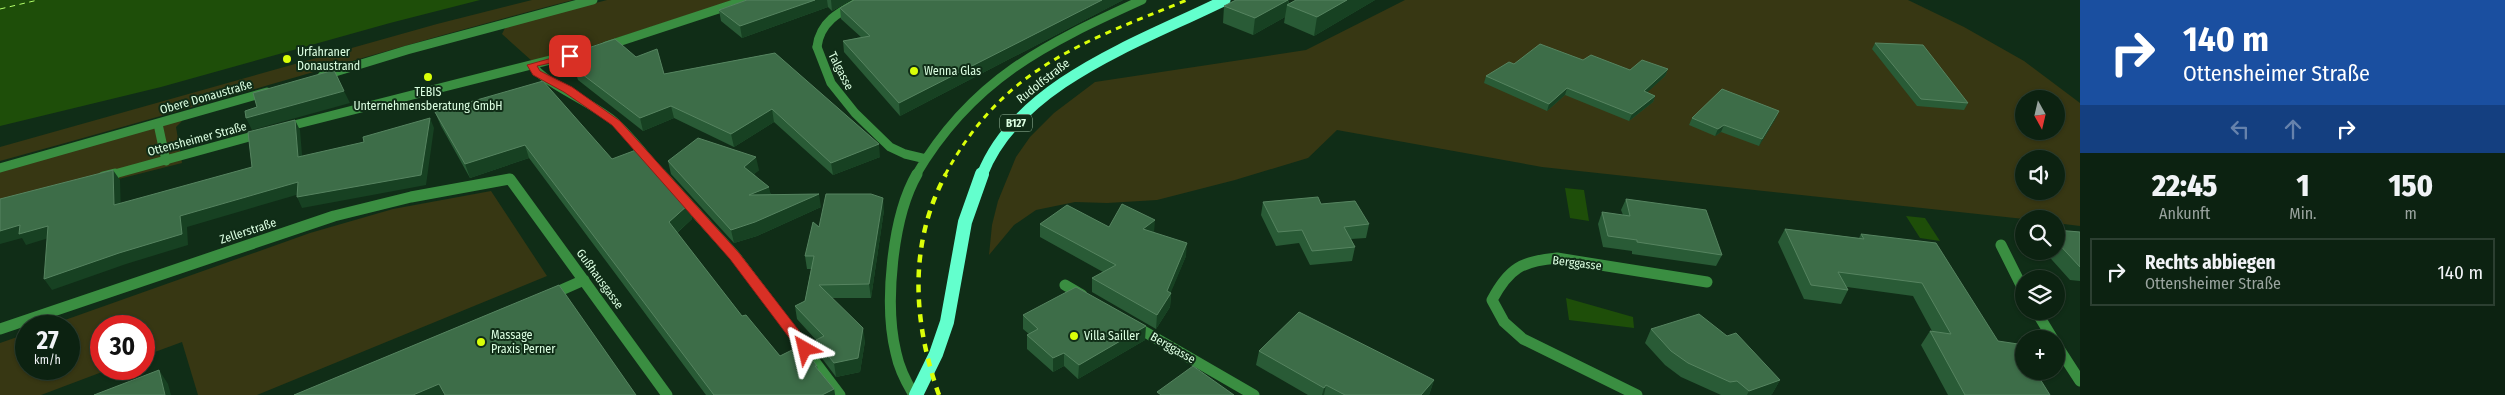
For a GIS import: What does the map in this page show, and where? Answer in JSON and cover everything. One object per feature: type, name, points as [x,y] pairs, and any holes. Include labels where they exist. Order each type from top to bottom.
[{"type":"main road","name":"Rudolfstraße","points":[[915,395],[930,368],[950,311],[967,211],[975,187],[1001,140],[1027,112],[1069,78],[1120,49],[1221,1]]},
{"type":"street","points":[[311,79],[407,50],[593,0]]},
{"type":"street","name":"Ottensheimer Straße","points":[[95,179],[292,125],[594,49],[746,0]]},
{"type":"street","name":"Talgasse","points":[[862,0],[834,16],[826,24],[819,35],[817,47],[819,57],[838,96],[853,113],[892,149],[909,156],[926,159]]},
{"type":"street","name":"Rudolfstraße","points":[[915,395],[904,381],[894,347],[890,310],[892,280],[904,205],[912,182],[926,159],[968,105],[1004,73],[1034,53],[1089,24],[1142,0]]},
{"type":"street","points":[[532,65],[537,73],[568,90],[616,123],[735,256],[840,395]]},
{"type":"street","name":"Obere Donaustraße","points":[[0,168],[275,90]]},
{"type":"street","points":[[158,124],[166,161]]},
{"type":"street","name":"Gußhausgasse","points":[[510,178],[667,395]]},
{"type":"street","name":"Zellerstraße","points":[[0,329],[334,216],[510,178]]},
{"type":"street","points":[[2001,245],[2015,273]]},
{"type":"street","name":"Berggasse","points":[[1637,395],[1523,339],[1506,326],[1496,314],[1492,300],[1497,289],[1519,266],[1533,260],[1557,258],[1707,282]]},
{"type":"street","points":[[543,298],[584,280]]},
{"type":"street","points":[[1066,285],[1090,299]]},
{"type":"street","name":"Berggasse","points":[[1122,318],[1254,395]]},
{"type":"street","points":[[2065,358],[2080,381]]},
{"type":"shaded area","points":[[0,0],[480,0],[161,87],[0,126]]},
{"type":"shaded area","points":[[532,0],[573,0],[0,161],[0,147],[437,24]]},
{"type":"shaded area","points":[[607,0],[734,0],[586,48],[532,61],[502,34],[505,28],[511,25]]},
{"type":"shaded area","points":[[1405,0],[1908,0],[1964,27],[2024,61],[2063,90],[2015,90],[2015,140],[2065,140],[2065,92],[2080,103],[2080,226],[2065,224],[2065,210],[2015,210],[2015,218],[1542,167],[1337,130],[1308,158],[1235,180],[1157,200],[1107,203],[1075,202],[1036,210],[1014,225],[989,255],[992,225],[998,201],[1016,157],[1030,137],[1054,113],[1095,82],[1306,50]]},
{"type":"shaded area","points":[[180,115],[182,121],[176,127],[182,163],[0,209],[0,165]]},
{"type":"shaded area","points":[[1565,188],[1584,190],[1589,221],[1570,218]]},
{"type":"shaded area","points":[[491,191],[547,276],[257,395],[198,395],[182,342],[155,352],[155,315],[90,315],[90,377],[41,395],[0,395],[0,343],[15,338],[15,380],[80,380],[79,315],[310,233],[393,209]]},
{"type":"shaded area","points":[[1906,216],[1925,218],[1940,241],[1920,238]]},
{"type":"shaded area","points":[[1566,298],[1633,317],[1634,328],[1569,320]]},
{"type":"building","points":[[747,0],[815,0],[740,26],[719,10]]},
{"type":"building","points":[[854,0],[1102,0],[899,103],[843,41],[870,36],[840,8]]},
{"type":"building","points":[[1236,0],[1288,0],[1255,18],[1224,6]]},
{"type":"building","points":[[1296,0],[1347,0],[1317,17],[1287,5]]},
{"type":"building","points":[[615,39],[636,57],[657,49],[664,74],[775,53],[879,144],[831,163],[772,109],[731,134],[671,106],[640,118],[574,68],[570,54]]},
{"type":"building","points":[[1875,43],[1923,45],[1968,103],[1921,99]]},
{"type":"building","points":[[1540,44],[1583,60],[1591,55],[1630,70],[1642,60],[1668,69],[1644,91],[1655,96],[1632,114],[1567,88],[1549,104],[1486,76],[1509,62],[1514,64]]},
{"type":"building","points":[[334,70],[344,91],[246,118],[245,111],[257,107],[253,93]]},
{"type":"building","points":[[543,81],[612,159],[636,150],[688,205],[669,222],[742,316],[746,315],[780,356],[802,345],[817,366],[815,366],[834,389],[822,395],[714,395],[525,145],[465,164],[435,112]]},
{"type":"building","points":[[1722,89],[1779,111],[1762,139],[1724,125],[1718,129],[1692,118]]},
{"type":"building","points":[[430,118],[421,175],[297,197],[298,182],[180,216],[182,234],[44,279],[48,226],[19,234],[20,225],[0,231],[0,199],[113,170],[114,205],[252,167],[248,132],[295,120],[298,157],[364,142],[363,137]]},
{"type":"building","points":[[698,138],[756,157],[744,167],[769,187],[749,195],[819,194],[755,222],[731,230],[668,161]]},
{"type":"building","points":[[826,194],[871,194],[883,198],[869,284],[819,285],[863,328],[858,358],[834,363],[816,340],[824,336],[795,306],[805,301],[814,256],[805,256],[813,222],[819,227]]},
{"type":"building","points":[[1318,197],[1321,204],[1355,201],[1369,224],[1344,227],[1355,247],[1312,251],[1302,230],[1278,232],[1263,202]]},
{"type":"building","points":[[1626,199],[1706,210],[1722,255],[1608,236],[1602,212],[1630,216]]},
{"type":"building","points":[[1122,204],[1155,220],[1143,229],[1187,243],[1167,291],[1171,293],[1157,315],[1092,278],[1116,265],[1040,224],[1067,205],[1109,227]]},
{"type":"building","points":[[1785,229],[1864,239],[1861,234],[1936,243],[1998,341],[2015,344],[2015,380],[2041,380],[2050,395],[1965,395],[1930,331],[1951,334],[1922,283],[1838,272],[1848,290],[1811,285]]},
{"type":"building","points":[[2065,231],[2080,232],[2080,267],[2065,251]]},
{"type":"building","points":[[559,285],[636,395],[445,395],[439,384],[413,395],[294,395]]},
{"type":"building","name":"Villa Sailler","points":[[1076,287],[1146,326],[1079,365],[1064,353],[1053,358],[1027,335],[1038,329],[1023,315]]},
{"type":"building","points":[[1299,312],[1434,380],[1421,395],[1345,395],[1326,385],[1324,388],[1259,351]]},
{"type":"building","points":[[1699,314],[1727,336],[1736,333],[1780,380],[1749,391],[1737,381],[1730,382],[1688,363],[1671,351],[1651,329]]},
{"type":"building","points":[[1193,366],[1234,395],[1161,395],[1157,392]]},
{"type":"building","points":[[159,370],[165,395],[94,395],[133,380],[155,380],[155,372]]},
{"type":"ferry route","points":[[0,9],[38,0]]},
{"type":"railway","points":[[945,175],[968,139],[992,109],[1019,84],[1079,46],[1187,0]]},
{"type":"railway","points":[[939,395],[924,340],[918,283],[920,255],[925,228],[946,174]]},
{"type":"place","name":"Urfahraner Donaustrand","points":[[287,59]]},
{"type":"place","name":"Wenna Glas","points":[[914,71]]},
{"type":"place","name":"TEBIS Unternehmensberatung GmbH","points":[[428,77]]},
{"type":"place","name":"Villa Sailler","points":[[1074,336]]},
{"type":"place","name":"Massage Praxis Perner","points":[[481,342]]},
{"type":"route","points":[[570,56],[532,65],[537,73],[586,101],[616,123],[735,256],[805,349]]}]
